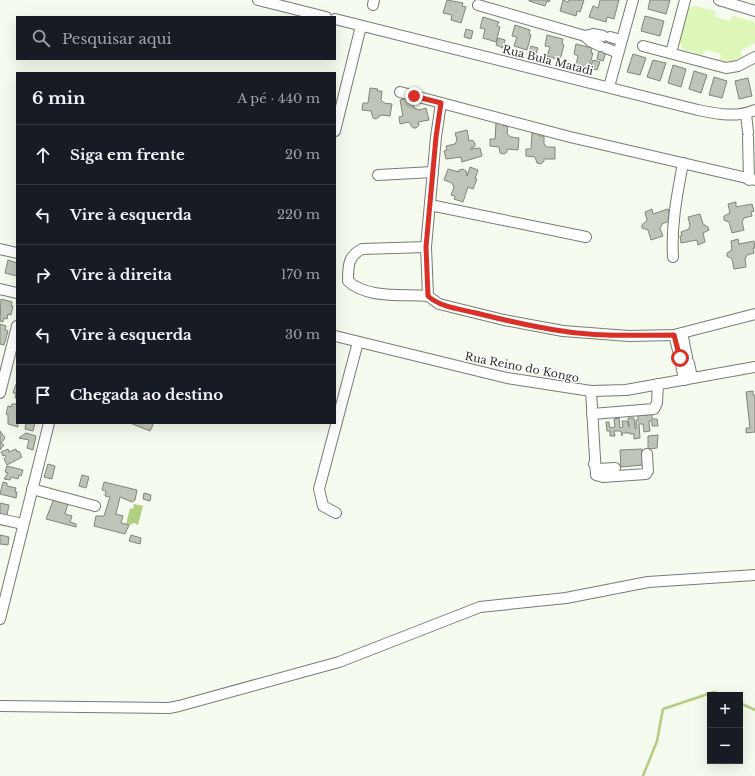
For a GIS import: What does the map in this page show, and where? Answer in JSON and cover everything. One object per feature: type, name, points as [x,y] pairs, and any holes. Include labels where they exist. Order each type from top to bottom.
[{"type":"street","points":[[258,0],[322,16]]},
{"type":"street","points":[[609,87],[633,0]]},
{"type":"street","points":[[671,53],[685,0]]},
{"type":"street","points":[[719,0],[755,11]]},
{"type":"street","points":[[478,5],[585,36],[590,41],[618,52]]},
{"type":"street","name":"Rua Bula Matadi","points":[[336,19],[713,113],[751,112]]},
{"type":"street","points":[[336,127],[361,26]]},
{"type":"street","points":[[585,36],[593,34],[622,40]]},
{"type":"street","points":[[644,46],[726,68],[738,66],[755,57]]},
{"type":"street","points":[[400,92],[570,137],[752,180],[750,131],[751,112]]},
{"type":"street","points":[[428,296],[426,247],[441,103]]},
{"type":"street","points":[[673,257],[672,236],[674,214],[682,163]]},
{"type":"street","points":[[378,175],[433,172]]},
{"type":"street","points":[[430,205],[586,237]]},
{"type":"street","points":[[426,247],[362,249],[355,252],[349,260],[348,281],[356,288],[367,292],[428,296],[439,304],[504,320],[563,331],[630,336],[678,334],[755,314]]},
{"type":"street","points":[[0,249],[16,253]]},
{"type":"street","points":[[0,289],[16,293]]},
{"type":"street","points":[[0,393],[16,330]]},
{"type":"street","points":[[678,334],[688,379]]},
{"type":"street","name":"Rua Reino do Kongo","points":[[336,336],[507,378],[590,391],[626,390],[755,367]]},
{"type":"street","points":[[336,513],[323,506],[319,489],[358,342]]},
{"type":"street","points":[[592,414],[654,409],[657,403],[658,384]]},
{"type":"street","points":[[590,391],[597,469],[603,478],[646,474],[648,471],[647,454]]},
{"type":"street","points":[[0,619],[49,424]]},
{"type":"street","points":[[597,469],[615,468]]},
{"type":"street","points":[[32,489],[95,506]]},
{"type":"street","points":[[0,519],[23,524]]},
{"type":"street","points":[[0,706],[169,708],[339,662],[480,607],[566,598],[648,582],[755,575]]},
{"type":"shaded area","points":[[694,6],[715,11],[715,17],[730,21],[733,16],[755,22],[755,43],[740,51],[742,57],[731,62],[720,60],[721,54],[706,50],[702,55],[683,49],[679,41],[683,21],[687,11]]},
{"type":"shaded area","points":[[134,504],[143,506],[138,525],[134,523],[130,525],[126,524],[130,508],[133,509]]},
{"type":"building","points":[[447,0],[463,3],[462,6],[466,7],[461,23],[451,20],[452,15],[443,13]]},
{"type":"building","points":[[529,0],[550,0],[549,2],[547,1],[545,6]]},
{"type":"building","points":[[563,0],[568,2],[569,0],[584,0],[580,12],[577,11],[576,16],[560,11]]},
{"type":"building","points":[[600,0],[619,0],[614,19],[607,17],[606,22],[589,17],[593,6],[598,8]]},
{"type":"building","points":[[650,0],[670,0],[666,14],[648,9]]},
{"type":"building","points":[[645,16],[664,21],[660,36],[641,31]]},
{"type":"building","points":[[483,17],[499,22],[497,26],[500,27],[496,42],[483,38],[485,29],[480,28]]},
{"type":"building","points":[[515,25],[530,30],[529,34],[531,35],[527,50],[514,46],[517,37],[512,36]]},
{"type":"building","points":[[466,29],[473,31],[471,39],[464,37]]},
{"type":"building","points":[[547,35],[563,39],[562,44],[564,45],[560,60],[547,56],[550,47],[545,46]]},
{"type":"building","points":[[498,38],[505,40],[503,48],[496,45]]},
{"type":"building","points":[[576,44],[592,48],[591,53],[593,53],[589,68],[576,64],[578,56],[574,54]]},
{"type":"building","points":[[531,46],[538,48],[535,56],[528,54]]},
{"type":"building","points":[[599,50],[606,52],[603,61],[597,59]]},
{"type":"building","points":[[633,54],[646,58],[640,75],[627,72]]},
{"type":"building","points":[[593,60],[600,62],[597,70],[590,68]]},
{"type":"building","points":[[653,60],[666,63],[660,81],[647,77]]},
{"type":"building","points":[[673,65],[686,69],[681,87],[668,83]]},
{"type":"building","points":[[694,71],[707,75],[701,93],[689,89]]},
{"type":"building","points":[[714,77],[727,81],[722,98],[709,95]]},
{"type":"building","points":[[748,78],[752,96],[739,99],[735,81]]},
{"type":"building","points":[[370,88],[378,89],[377,91],[382,91],[381,100],[384,103],[392,104],[390,116],[380,115],[376,119],[373,118],[371,111],[362,110],[363,103],[368,103]]},
{"type":"building","points":[[408,98],[408,101],[413,100],[414,108],[419,110],[426,108],[429,120],[418,122],[419,125],[416,128],[413,128],[409,122],[400,124],[399,117],[403,116],[400,100]]},
{"type":"building","points":[[496,123],[503,123],[503,126],[508,126],[507,134],[511,137],[519,138],[518,150],[507,149],[507,152],[504,154],[500,153],[499,147],[490,146],[490,139],[495,139]]},
{"type":"building","points":[[467,130],[469,141],[472,140],[475,143],[475,146],[470,149],[480,148],[482,156],[462,162],[461,157],[446,159],[444,151],[447,150],[446,146],[455,144],[457,140],[455,133]]},
{"type":"building","points":[[532,133],[539,133],[539,136],[544,136],[544,144],[547,147],[555,147],[555,159],[544,159],[541,164],[537,163],[535,157],[526,156],[526,149],[531,149]]},
{"type":"building","points":[[470,167],[478,170],[475,179],[477,179],[473,189],[468,187],[463,202],[454,199],[455,196],[451,195],[454,187],[452,183],[444,180],[448,169],[459,172],[459,170],[463,169],[466,171],[467,176]]},
{"type":"building","points":[[736,202],[736,207],[752,204],[754,211],[751,212],[752,216],[744,218],[742,222],[744,230],[732,233],[729,222],[724,220],[724,216],[730,213],[728,204]]},
{"type":"building","points":[[652,209],[653,214],[668,209],[670,216],[668,217],[669,221],[662,224],[660,229],[663,236],[651,240],[648,230],[642,228],[642,225],[647,220],[645,212]]},
{"type":"building","points":[[700,214],[703,224],[708,227],[709,230],[703,233],[705,242],[698,245],[697,240],[681,243],[681,232],[689,229],[690,225],[688,217]]},
{"type":"building","points":[[738,239],[739,244],[754,241],[755,248],[753,248],[754,253],[747,255],[745,259],[746,267],[734,269],[732,259],[727,256],[727,253],[732,250],[731,241]]},
{"type":"building","points":[[8,260],[16,263],[16,276],[5,273]]},
{"type":"building","points":[[1,299],[12,302],[11,306],[13,306],[11,315],[8,314],[7,319],[4,318],[3,322],[0,321]]},
{"type":"building","points":[[0,324],[6,326],[5,330],[8,331],[4,345],[0,344]]},
{"type":"building","points":[[16,384],[16,393],[13,393]]},
{"type":"building","points":[[753,391],[753,395],[755,395],[755,432],[746,433],[746,428],[750,428],[746,392]]},
{"type":"building","points":[[12,404],[16,404],[16,424],[18,424],[18,427],[8,424],[8,415],[6,414],[8,406],[11,407]]},
{"type":"building","points":[[648,412],[652,412],[652,419],[657,419],[658,426],[652,426],[652,421],[649,421],[650,431],[644,432],[643,424],[639,424],[640,438],[634,439],[634,434],[630,433],[622,433],[622,436],[621,431],[614,431],[615,436],[610,436],[610,431],[607,431],[606,422],[609,422],[610,428],[615,427],[614,419],[619,418],[620,428],[623,427],[622,421],[627,421],[629,427],[628,418],[634,418],[636,429],[636,420],[638,420],[638,415],[648,415]]},
{"type":"building","points":[[26,424],[35,424],[33,431],[25,429]]},
{"type":"building","points":[[132,424],[152,424],[153,425],[150,431]]},
{"type":"building","points":[[0,431],[5,438],[1,443],[4,445],[0,450]]},
{"type":"building","points":[[26,433],[36,436],[33,450],[27,448],[29,440],[19,438]]},
{"type":"building","points":[[658,435],[657,448],[648,449],[648,436]]},
{"type":"building","points":[[8,449],[9,452],[16,449],[22,457],[7,465],[4,459],[6,457],[5,455],[3,456],[1,452]]},
{"type":"building","points":[[642,449],[643,465],[621,467],[620,450]]},
{"type":"building","points":[[48,464],[55,466],[52,479],[44,477]]},
{"type":"building","points":[[7,466],[23,470],[21,476],[19,475],[18,479],[11,477],[10,480],[4,479],[8,473],[5,472]]},
{"type":"building","points":[[82,475],[89,477],[86,488],[79,486]]},
{"type":"building","points":[[3,482],[7,483],[7,486],[16,488],[16,498],[0,494]]},
{"type":"building","points":[[104,482],[137,490],[135,500],[132,502],[120,497],[116,514],[123,516],[121,523],[129,525],[125,534],[94,526],[96,516],[104,516],[110,497],[105,496],[106,491],[102,490]]},
{"type":"building","points":[[144,493],[151,495],[150,501],[143,499]]},
{"type":"building","points":[[55,496],[69,500],[65,514],[72,516],[70,522],[76,524],[76,527],[46,519]]},
{"type":"building","points":[[0,503],[9,505],[6,520],[0,518]]},
{"type":"building","points":[[0,535],[9,537],[8,545],[0,544]]},
{"type":"building","points":[[131,535],[141,538],[140,544],[129,541]]},
{"type":"waterway","points":[[643,776],[657,741],[663,709],[707,694]]},
{"type":"waterway","points":[[743,704],[755,710]]},
{"type":"route","points":[[414,96],[441,103],[436,137],[426,247],[426,280],[428,296],[433,301],[439,304],[504,320],[563,331],[630,336],[674,335],[680,358]]}]
